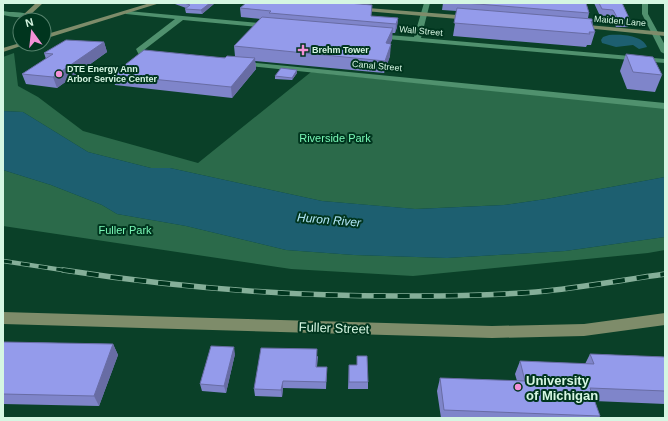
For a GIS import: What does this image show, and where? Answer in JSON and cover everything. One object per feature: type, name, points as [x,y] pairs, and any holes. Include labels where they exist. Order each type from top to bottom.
[{"type":"main road","points":[[32,12],[40,3]]},
{"type":"main road","points":[[52,35],[157,3]]},
{"type":"main road","points":[[349,8],[479,18]]},
{"type":"main road","name":"Maiden Lane","points":[[571,26],[665,34]]},
{"type":"main road","points":[[52,30],[58,33]]},
{"type":"main road","name":"Fuller Street","points":[[3,318],[492,332],[584,330],[665,319]]},
{"type":"street","points":[[416,39],[427,3]]},
{"type":"street","points":[[645,3],[645,14],[665,52]]},
{"type":"street","points":[[128,13],[282,27]]},
{"type":"street","points":[[162,55],[142,53],[140,49],[181,18]]},
{"type":"street","name":"Wall Street","points":[[367,35],[665,61]]},
{"type":"street","name":"Canal Street","points":[[229,62],[665,106]]},
{"type":"green space","name":"Riverside Park","points":[[14,53],[18,86],[38,97],[83,131],[198,163],[311,72],[665,108],[665,177],[546,199],[504,205],[415,209],[322,201],[170,168],[151,168],[88,152],[23,112],[3,111],[3,57]]},
{"type":"green space","name":"Fuller Park","points":[[3,170],[51,185],[102,205],[117,214],[186,226],[286,250],[354,255],[447,258],[565,251],[665,237],[665,250],[648,253],[413,276],[291,269],[3,226]]},
{"type":"water","points":[[609,35],[631,36],[641,40],[647,47],[639,49],[633,45],[616,47],[602,43],[601,40],[603,37]]},
{"type":"water","name":"Huron River","points":[[3,111],[23,112],[88,152],[151,168],[170,168],[322,201],[416,209],[504,205],[546,199],[665,177],[665,237],[565,251],[447,258],[354,255],[286,250],[186,226],[117,214],[102,205],[51,185],[3,170]]},
{"type":"building","points":[[184,3],[210,3],[201,10],[185,9],[190,5]]},
{"type":"building","points":[[246,3],[348,3],[372,5],[371,16],[398,18],[396,24],[269,13],[271,11],[240,8]]},
{"type":"building","points":[[465,3],[586,3],[589,13]]},
{"type":"building","points":[[599,3],[622,3],[630,20],[618,19],[613,10],[602,9]]},
{"type":"building","points":[[457,8],[592,19],[593,22],[591,21],[595,32],[589,32],[590,34],[454,23]]},
{"type":"building","points":[[262,17],[393,28],[386,43],[391,44],[385,61],[234,46]]},
{"type":"building","points":[[66,40],[104,42],[53,77],[22,74],[53,54],[44,53],[52,52],[52,48]]},
{"type":"building","points":[[144,50],[225,58],[227,56],[255,58],[231,87],[112,75]]},
{"type":"building","points":[[626,54],[653,57],[662,75],[633,72]]},
{"type":"building","points":[[281,68],[297,70],[292,78],[275,76]]},
{"type":"building","points":[[3,342],[113,344],[94,396],[3,394]]},
{"type":"building","points":[[211,346],[234,347],[224,386],[200,384]]},
{"type":"building","points":[[261,348],[317,349],[316,367],[327,367],[326,382],[283,381],[281,390],[254,389]]},
{"type":"building","points":[[590,354],[665,357],[665,391],[590,388],[600,416],[444,410],[440,378],[525,381],[520,361],[594,364]]},
{"type":"building","points":[[357,356],[367,356],[368,382],[349,382],[349,365],[357,365]]},
{"type":"railway","points":[[3,261],[69,271]]},
{"type":"railway","points":[[63,270],[150,282],[238,290],[370,296],[460,296],[536,292],[665,274]]},
{"type":"place","name":"Brehm Tower","points":[[303,50]]},
{"type":"place","name":"DTE Energy Ann Arbor Service Center","points":[[59,74]]},
{"type":"place","name":"University of Michigan","points":[[518,387]]}]
